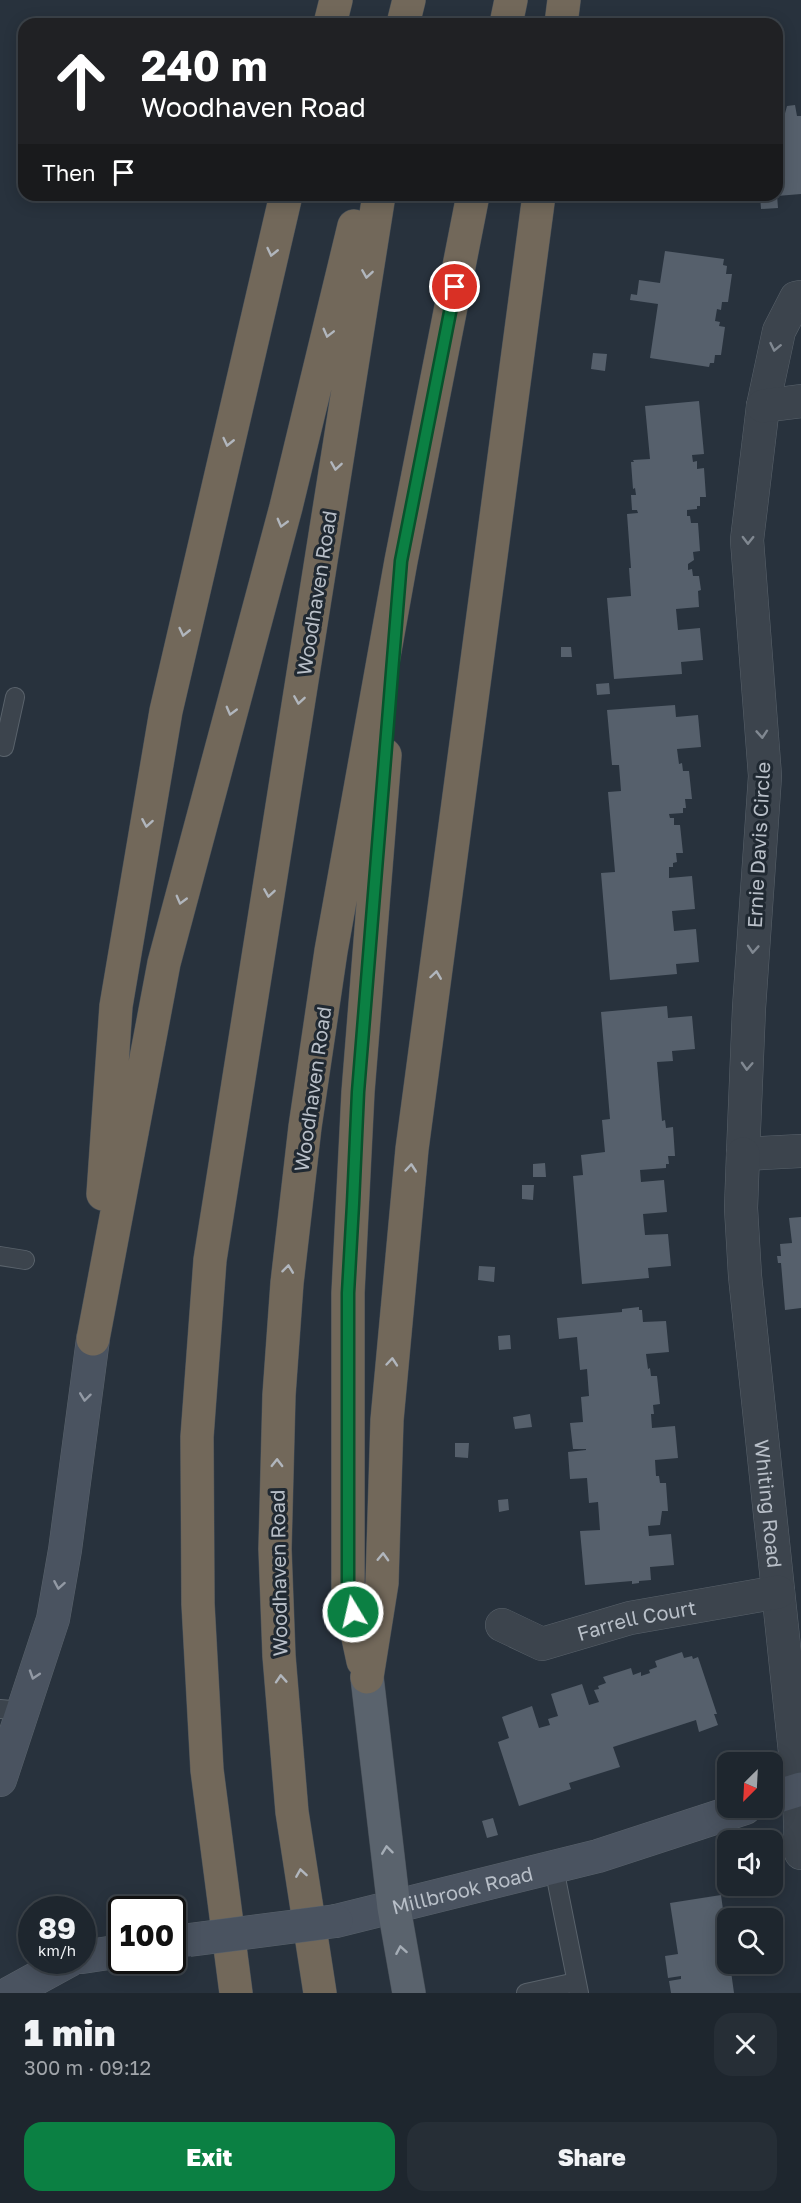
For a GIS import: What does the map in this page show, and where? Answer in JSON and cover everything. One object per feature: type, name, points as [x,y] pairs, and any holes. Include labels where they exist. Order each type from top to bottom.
[{"type":"highway","points":[[332,18],[336,0]]},
{"type":"highway","points":[[406,18],[410,0]]},
{"type":"highway","points":[[507,18],[511,0]]},
{"type":"highway","points":[[562,18],[564,0]]},
{"type":"highway","points":[[93,1339],[116,1006],[166,711],[285,201]]},
{"type":"highway","points":[[93,1339],[164,963],[286,507],[361,201]]},
{"type":"highway","name":"Woodhaven Road","points":[[236,1993],[207,1770],[198,1604],[197,1437],[210,1260],[378,201]]},
{"type":"highway","name":"Woodhaven Road","points":[[320,1993],[291,1812],[279,1656],[275,1549],[279,1395],[287,1283],[305,1127],[331,951],[401,561],[472,201]]},
{"type":"highway","points":[[367,1677],[382,1583],[387,1420],[412,1149],[538,201]]},
{"type":"highway","points":[[367,1677],[348,1591],[348,1293],[358,1092],[401,561]]},
{"type":"main road","points":[[367,1677],[394,1908],[409,1993]]},
{"type":"street","name":"Ernie Davis Circle","points":[[743,1154],[749,1008],[765,776],[747,540],[763,406],[779,331],[796,298],[801,297]]},
{"type":"street","points":[[763,406],[801,401]]},
{"type":"street","points":[[743,1154],[801,1150]]},
{"type":"street","name":"Whiting Road","points":[[743,1154],[741,1208],[745,1276],[778,1592],[791,1792],[801,1853]]},
{"type":"street","points":[[0,1748],[11,1710],[53,1619],[65,1550],[93,1339]]},
{"type":"street","name":"Farrell Court","points":[[502,1625],[542,1644],[630,1618],[778,1592]]},
{"type":"street","points":[[0,1780],[11,1710]]},
{"type":"street","name":"Millbrook Road","points":[[186,1940],[336,1921],[394,1908],[598,1856],[717,1817]]},
{"type":"street","points":[[10,1993],[45,1974]]},
{"type":"lane","points":[[1,752],[15,697]]},
{"type":"lane","points":[[0,1256],[25,1260]]},
{"type":"lane","points":[[526,1993],[578,1987],[554,1868]]},
{"type":"building","points":[[795,105],[797,116],[801,116],[801,194],[783,196],[783,117],[787,106]]},
{"type":"building","points":[[760,201],[777,201],[778,208],[761,209]]},
{"type":"building","points":[[665,251],[724,259],[723,265],[727,266],[726,274],[732,274],[728,302],[722,302],[721,310],[717,309],[715,321],[720,322],[719,326],[725,327],[721,355],[715,355],[714,363],[710,363],[709,367],[650,358],[658,304],[630,300],[631,294],[637,295],[639,280],[660,283]]},
{"type":"building","points":[[593,353],[607,354],[605,371],[591,369]]},
{"type":"building","points":[[699,401],[704,454],[692,455],[693,462],[697,461],[697,469],[704,468],[706,497],[700,497],[700,506],[697,506],[697,509],[687,510],[687,516],[690,516],[691,523],[698,523],[700,551],[693,552],[694,560],[688,564],[688,570],[692,569],[693,576],[699,576],[701,590],[698,591],[699,607],[676,609],[678,630],[700,628],[703,660],[681,662],[682,674],[614,679],[607,598],[631,596],[627,514],[638,513],[637,510],[632,510],[631,495],[636,495],[635,488],[633,489],[631,462],[650,459],[645,406]]},
{"type":"building","points":[[561,647],[571,647],[572,657],[561,657]]},
{"type":"building","points":[[609,683],[610,694],[597,695],[596,684]]},
{"type":"building","points":[[675,705],[676,717],[698,715],[701,747],[677,749],[679,764],[682,763],[683,771],[689,771],[692,799],[685,799],[686,808],[683,808],[683,813],[669,814],[670,818],[674,818],[674,825],[680,825],[683,853],[676,853],[677,862],[673,863],[673,867],[669,867],[669,878],[692,876],[695,909],[672,911],[674,931],[696,929],[699,962],[676,964],[677,974],[610,980],[601,873],[615,872],[608,792],[621,791],[619,765],[612,765],[607,710]]},
{"type":"building","points":[[667,1006],[668,1018],[692,1016],[695,1049],[672,1051],[673,1061],[657,1062],[662,1121],[665,1120],[666,1128],[673,1127],[675,1156],[668,1156],[669,1164],[666,1164],[666,1168],[640,1170],[641,1182],[664,1180],[667,1212],[643,1214],[645,1235],[668,1234],[671,1266],[648,1268],[649,1278],[582,1284],[573,1176],[583,1175],[581,1155],[605,1152],[602,1120],[610,1119],[601,1012]]},
{"type":"building","points":[[545,1163],[546,1177],[533,1177],[533,1164]]},
{"type":"building","points":[[522,1185],[534,1185],[533,1200],[522,1199]]},
{"type":"building","points":[[801,1217],[801,1308],[785,1310],[781,1263],[778,1263],[777,1256],[781,1256],[780,1244],[792,1243],[789,1218]]},
{"type":"building","points":[[479,1266],[495,1267],[494,1282],[478,1280]]},
{"type":"building","points":[[639,1307],[639,1310],[642,1310],[643,1322],[666,1321],[669,1352],[646,1354],[651,1376],[657,1376],[660,1404],[653,1405],[652,1428],[675,1426],[678,1458],[655,1460],[656,1476],[659,1476],[660,1483],[666,1483],[668,1511],[662,1511],[660,1525],[648,1526],[649,1536],[671,1534],[674,1565],[650,1567],[651,1580],[639,1581],[639,1583],[632,1584],[632,1581],[585,1585],[580,1531],[600,1530],[598,1502],[589,1503],[587,1478],[570,1479],[568,1452],[586,1450],[573,1449],[570,1423],[583,1422],[581,1397],[589,1396],[587,1369],[580,1370],[577,1337],[559,1339],[557,1318],[622,1312],[622,1309]]},
{"type":"building","points":[[510,1335],[511,1349],[499,1350],[498,1336]]},
{"type":"building","points":[[530,1414],[532,1427],[515,1429],[513,1417]]},
{"type":"building","points":[[455,1443],[469,1443],[468,1458],[455,1457]]},
{"type":"building","points":[[508,1499],[509,1510],[499,1512],[498,1500]]},
{"type":"building","points":[[682,1652],[684,1658],[698,1657],[717,1714],[714,1714],[718,1725],[699,1732],[696,1720],[613,1747],[620,1767],[569,1783],[571,1789],[519,1806],[498,1742],[509,1738],[502,1717],[532,1706],[539,1728],[550,1725],[548,1719],[558,1716],[551,1694],[582,1684],[589,1705],[599,1702],[594,1690],[606,1683],[603,1677],[631,1668],[633,1675],[641,1672],[641,1676],[657,1667],[655,1661]]},
{"type":"building","points":[[493,1818],[498,1835],[487,1838],[482,1821]]},
{"type":"building","points":[[721,1896],[723,1908],[717,1908],[717,1974],[731,1974],[734,1993],[671,1993],[669,1981],[681,1979],[681,1976],[668,1978],[665,1956],[678,1954],[670,1903]]},
{"type":"route","points":[[353,1612],[348,1591],[348,1293],[358,1092],[401,561],[455,287]]}]
